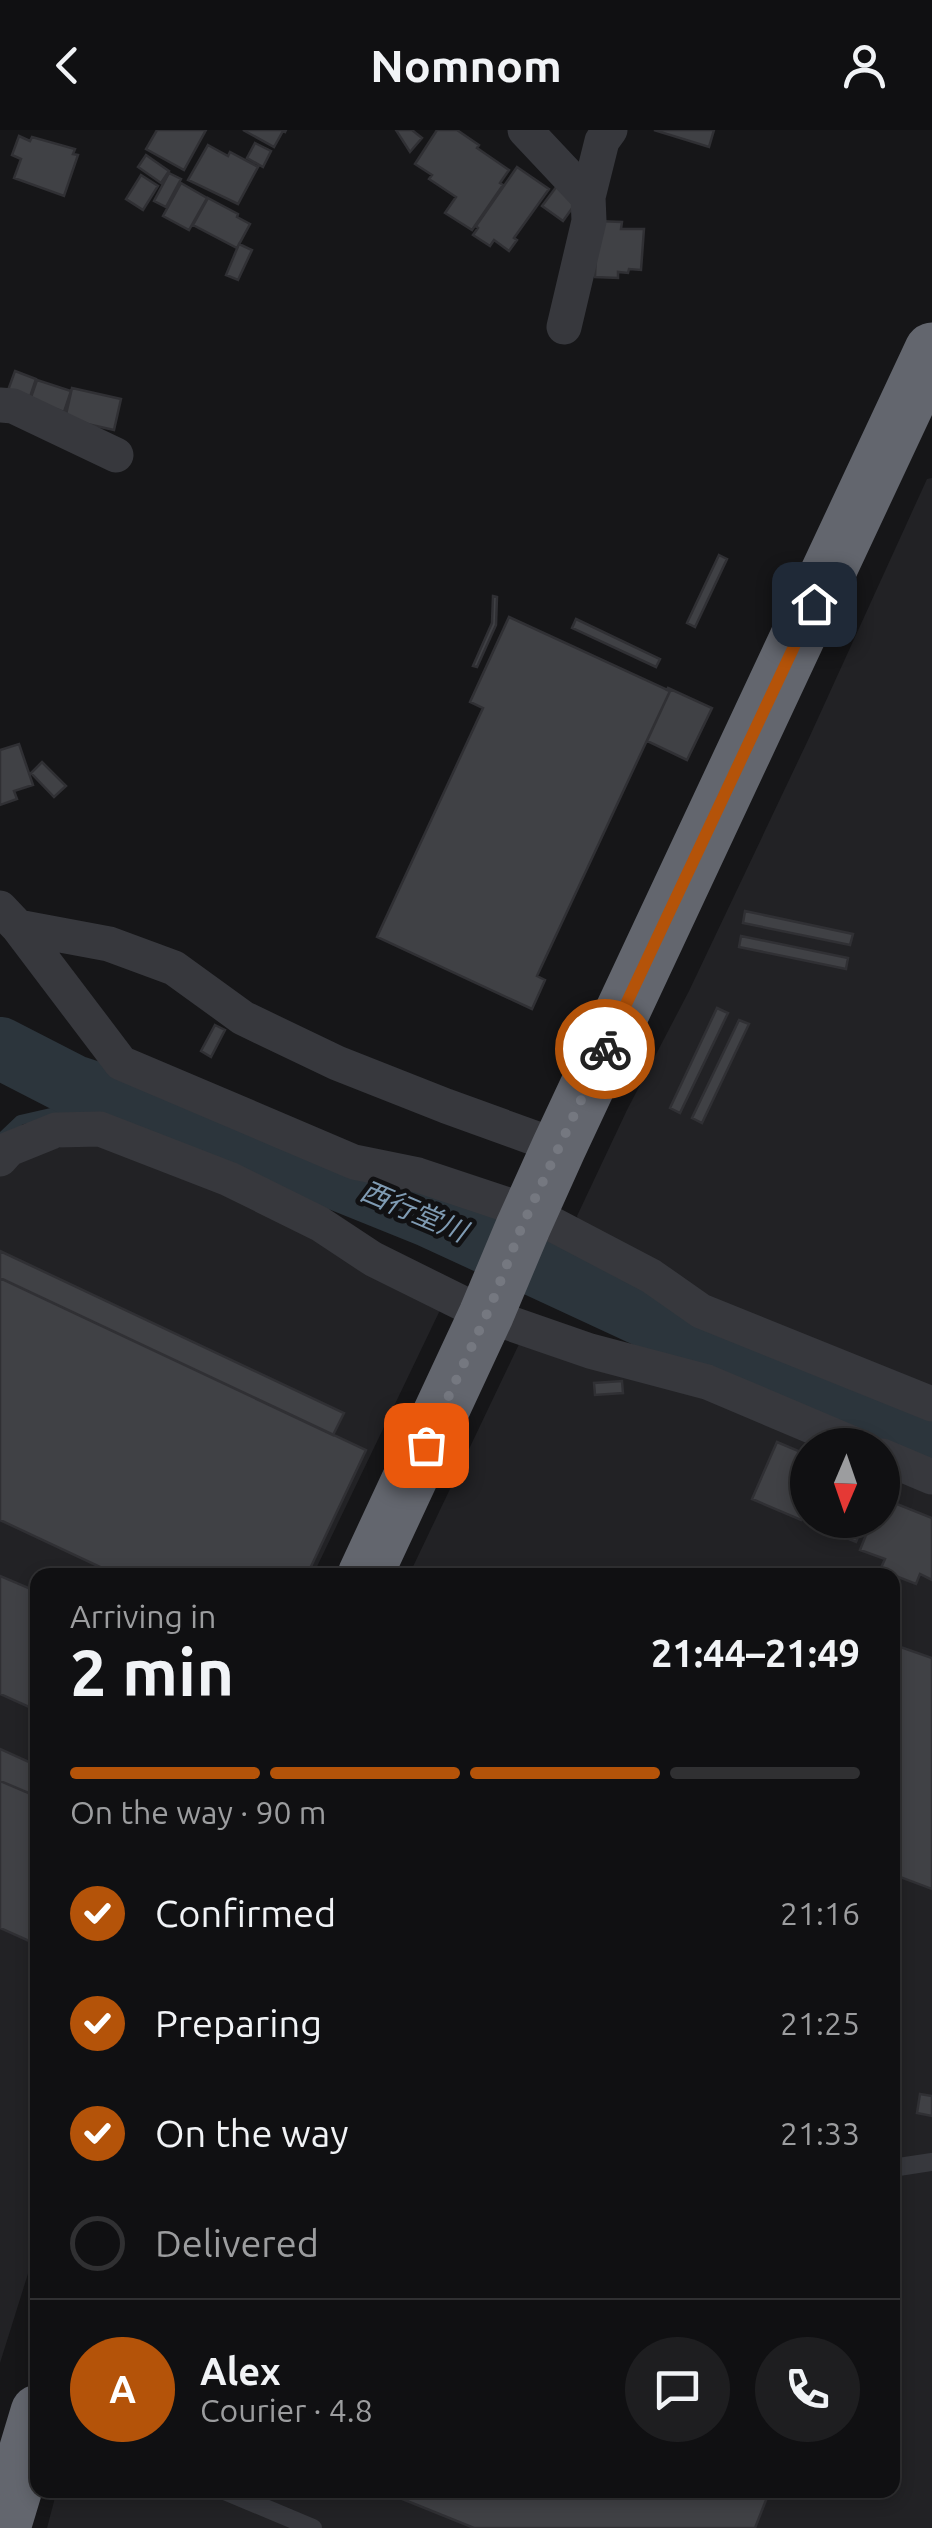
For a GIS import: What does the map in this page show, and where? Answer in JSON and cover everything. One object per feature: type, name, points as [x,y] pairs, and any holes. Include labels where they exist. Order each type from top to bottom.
[{"type":"highway","points":[[368,1568],[489,1310],[559,1147],[932,350]]},
{"type":"highway","points":[[3,2528],[27,2420]]},
{"type":"street","points":[[524,130],[588,197]]},
{"type":"street","points":[[564,327],[589,221],[588,197],[602,141],[610,130]]},
{"type":"street","points":[[0,406],[12,406],[116,454]]},
{"type":"street","points":[[9,917],[110,944],[174,968],[243,1018],[337,1063],[559,1147]]},
{"type":"street","points":[[9,917],[120,1063],[354,1162],[418,1174],[526,1219],[651,1276],[701,1311],[932,1404]]},
{"type":"street","points":[[0,1159],[9,1149],[56,1130],[100,1129],[229,1179],[320,1224],[373,1259],[489,1310],[590,1351],[707,1382],[816,1428]]},
{"type":"street","points":[[900,1464],[932,1477]]},
{"type":"lane","points":[[900,2167],[932,2162]]},
{"type":"lane","points":[[241,2498],[313,2528]]},
{"type":"shaded area","points":[[932,478],[932,1395],[687,1288],[579,1222],[577,1216],[689,991],[927,479]]},
{"type":"shaded area","points":[[102,1137],[228,1184],[442,1306],[316,1568],[30,1568],[30,2267],[0,2363],[0,1171],[12,1159]]},
{"type":"shaded area","points":[[521,1340],[531,1340],[790,1428],[790,1538],[900,1538],[900,1470],[932,1483],[932,2528],[47,2528],[55,2498],[900,2498],[900,1568],[412,1568]]},
{"type":"building","points":[[157,130],[206,130],[184,170],[146,149]]},
{"type":"building","points":[[243,130],[286,130],[274,147]]},
{"type":"building","points":[[396,130],[412,130],[422,138],[410,152]]},
{"type":"building","points":[[437,130],[457,130],[509,170],[472,230],[445,213],[456,197],[415,164]]},
{"type":"building","points":[[654,130],[714,130],[709,147]]},
{"type":"building","points":[[19,136],[75,149],[73,154],[78,155],[64,196],[14,178],[21,159],[12,155]]},
{"type":"building","points":[[255,143],[271,151],[263,167],[247,158]]},
{"type":"building","points":[[208,145],[258,167],[238,204],[188,180]]},
{"type":"building","points":[[146,155],[169,171],[161,183],[138,167]]},
{"type":"building","points":[[517,167],[549,189],[509,251],[494,240],[490,246],[473,235]]},
{"type":"building","points":[[169,173],[181,179],[166,207],[154,201]]},
{"type":"building","points":[[141,175],[158,186],[143,210],[126,199]]},
{"type":"building","points":[[181,183],[207,198],[189,230],[163,216]]},
{"type":"building","points":[[557,186],[578,200],[563,221],[542,206]]},
{"type":"building","points":[[208,198],[250,224],[237,248],[193,225]]},
{"type":"building","points":[[597,221],[622,222],[621,229],[644,229],[641,270],[618,272],[618,278],[595,277]]},
{"type":"building","points":[[239,244],[252,250],[238,280],[226,275]]},
{"type":"building","points":[[15,371],[36,379],[29,400],[7,393]]},
{"type":"building","points":[[37,380],[71,391],[64,412],[30,400]]},
{"type":"building","points":[[72,388],[121,399],[114,430],[65,419]]},
{"type":"building","points":[[719,555],[727,559],[695,627],[687,623]]},
{"type":"building","points":[[493,596],[497,597],[496,625],[477,667],[473,666],[492,623]]},
{"type":"building","points":[[509,617],[670,691],[537,976],[545,980],[532,1009],[377,937],[483,708],[470,702]]},
{"type":"building","points":[[576,619],[660,659],[656,667],[572,628]]},
{"type":"building","points":[[668,688],[712,708],[687,760],[647,741]]},
{"type":"building","points":[[19,744],[33,785],[14,791],[17,799],[0,805],[0,750]]},
{"type":"building","points":[[42,762],[66,786],[54,797],[31,773]]},
{"type":"building","points":[[745,911],[853,934],[850,945],[743,923]]},
{"type":"building","points":[[741,936],[848,958],[846,969],[739,947]]},
{"type":"building","points":[[717,1008],[728,1013],[680,1113],[670,1108]]},
{"type":"building","points":[[739,1020],[749,1024],[702,1123],[692,1118]]},
{"type":"building","points":[[215,1025],[225,1030],[211,1057],[201,1051]]},
{"type":"building","points":[[0,1251],[344,1413],[333,1435],[0,1278]]},
{"type":"building","points":[[0,1278],[366,1450],[310,1568],[102,1568],[0,1520]]},
{"type":"building","points":[[622,1381],[623,1393],[595,1395],[594,1383]]},
{"type":"building","points":[[777,1442],[790,1447],[790,1515],[752,1499]]},
{"type":"building","points":[[900,1505],[932,1518],[932,1580],[920,1574],[916,1584],[900,1578],[900,1568],[881,1568],[885,1559],[860,1550],[865,1538],[900,1538]]},
{"type":"building","points":[[0,1576],[30,1589],[30,1707],[0,1694]]},
{"type":"building","points":[[900,1647],[932,1658],[932,1889],[900,1877]]},
{"type":"building","points":[[0,1749],[30,1762],[30,1794],[0,1781]]},
{"type":"building","points":[[0,1781],[30,1794],[30,1941],[0,1928]]},
{"type":"building","points":[[920,2094],[932,2096],[932,2116],[917,2113]]},
{"type":"building","points":[[400,2498],[767,2498],[755,2528],[474,2528]]},
{"type":"waterway","name":"西行堂川","points":[[0,1048],[74,1086],[250,1144],[431,1217],[686,1335],[932,1440]]},
{"type":"waterway","points":[[1,1138],[20,1120],[112,1099]]},
{"type":"way so far","points":[[426,1445],[605,1049]]},
{"type":"route","points":[[605,1049],[814,604]]}]
